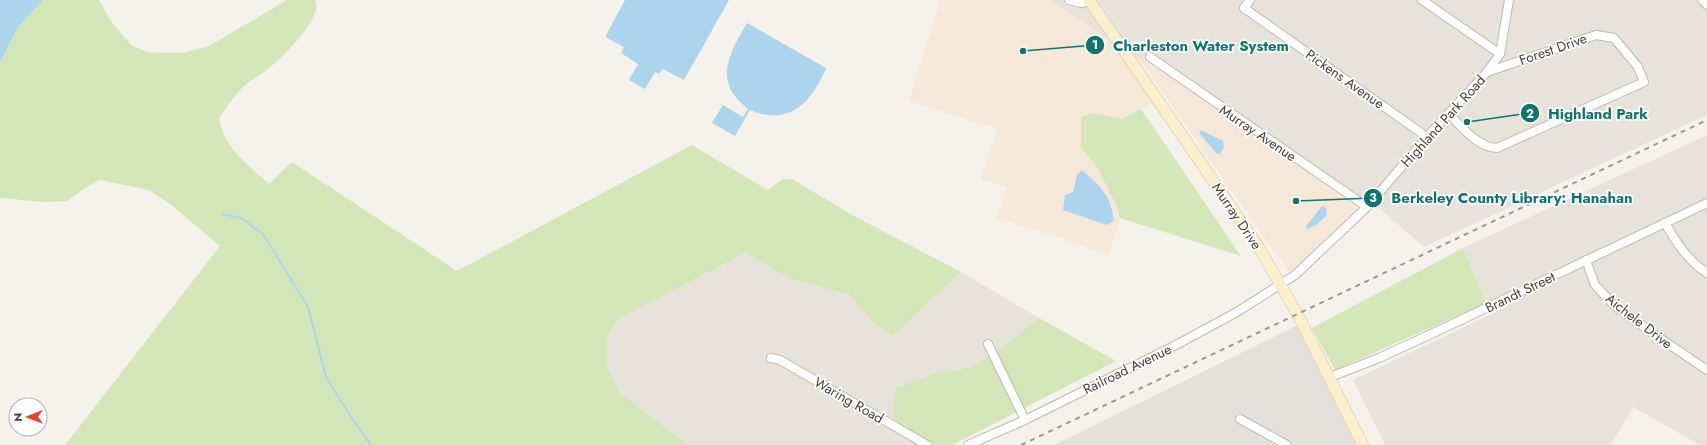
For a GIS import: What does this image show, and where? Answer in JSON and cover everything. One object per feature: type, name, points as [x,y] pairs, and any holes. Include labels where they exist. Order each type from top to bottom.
[{"type":"street","points":[[1069,0],[1081,3],[1089,0]]},
{"type":"street","name":"Murray Drive","points":[[1089,0],[1258,246],[1330,377],[1363,445]]},
{"type":"street","name":"Pickens Avenue","points":[[1250,0],[1244,8],[1427,137]]},
{"type":"street","points":[[1422,0],[1500,54],[1509,0]]},
{"type":"street","points":[[1702,0],[1707,5]]},
{"type":"street","name":"Forest Drive","points":[[1449,114],[1469,134],[1488,147],[1497,148],[1644,82],[1638,67],[1614,38],[1596,35],[1487,72]]},
{"type":"street","name":"Highland Park Road","points":[[1280,285],[1296,274],[1319,254],[1367,207],[1427,137],[1487,72],[1500,54]]},
{"type":"street","name":"Murray Avenue","points":[[1150,57],[1367,207]]},
{"type":"street","name":"Brandt Street","points":[[1330,377],[1379,358],[1707,203]]},
{"type":"street","points":[[1665,223],[1676,242],[1688,257],[1707,274]]},
{"type":"street","name":"Aichele Drive","points":[[1586,260],[1595,285],[1615,306],[1707,370]]},
{"type":"street","name":"Railroad Avenue","points":[[968,445],[1025,420],[1176,345],[1237,312],[1280,285]]},
{"type":"street","points":[[988,344],[1025,420]]},
{"type":"street","name":"Waring Road","points":[[771,358],[780,360],[927,445]]},
{"type":"street","points":[[1240,419],[1287,445]]},
{"type":"shaded area","points":[[940,0],[1049,0],[1120,47],[1157,101],[1122,119],[1093,113],[1081,148],[1097,167],[1117,207],[1120,218],[1109,256],[1064,239],[997,218],[1007,187],[981,179],[997,129],[909,101]]},
{"type":"shaded area","points":[[1049,0],[1707,0],[1707,115],[1424,247],[1372,202],[1367,207],[1150,57],[1140,60]]},
{"type":"shaded area","points":[[1150,57],[1367,207],[1293,276],[1260,232],[1140,60]]},
{"type":"shaded area","points":[[1707,135],[1707,445],[1700,445],[1633,407],[1611,445],[1385,445],[1353,380],[1504,308],[1501,301],[1488,307],[1463,248]]},
{"type":"shaded area","points":[[745,253],[791,279],[850,295],[872,322],[893,336],[961,272],[1039,318],[1005,345],[971,367],[935,373],[896,388],[894,418],[896,427],[927,445],[688,445],[619,392],[607,366],[607,337],[619,319]]},
{"type":"shaded area","points":[[1302,323],[1363,445],[1054,445]]},
{"type":"green space","points":[[43,0],[99,0],[110,20],[131,45],[147,52],[183,53],[209,46],[287,0],[315,0],[316,7],[314,16],[300,37],[275,63],[242,88],[219,118],[226,138],[231,147],[245,163],[269,184],[292,162],[457,271],[692,145],[768,190],[783,179],[792,179],[854,216],[961,272],[893,336],[872,322],[850,295],[791,279],[745,253],[619,319],[607,337],[607,366],[619,392],[688,445],[65,445],[220,246],[170,204],[149,190],[100,180],[82,190],[67,201],[43,202],[0,198],[0,63],[18,27]]},
{"type":"green space","points":[[1141,109],[1241,256],[1120,218],[1117,207],[1097,167],[1081,148],[1081,117],[1093,113],[1122,119]]},
{"type":"green space","points":[[1463,248],[1486,303],[1335,370],[1312,328]]},
{"type":"green space","points":[[1039,318],[1116,361],[952,445],[934,445],[895,423],[893,407],[896,388],[935,373],[971,367],[1005,345]]},
{"type":"water","points":[[0,0],[43,0],[18,27],[0,63]]},
{"type":"water","points":[[625,0],[729,0],[684,80],[663,69],[659,74],[655,72],[645,89],[629,80],[638,64],[621,53],[624,47],[605,37]]},
{"type":"water","points":[[747,23],[826,68],[814,91],[806,101],[797,108],[787,113],[776,115],[764,114],[750,110],[735,136],[712,123],[723,105],[743,117],[748,109],[735,96],[727,77],[729,58]]},
{"type":"water","points":[[1201,130],[1223,141],[1224,147],[1220,154],[1217,154],[1199,133]]},
{"type":"water","points":[[1082,170],[1099,186],[1107,197],[1114,220],[1107,225],[1063,210],[1065,195],[1073,192],[1077,175]]},
{"type":"water","points":[[1322,206],[1327,209],[1326,216],[1316,225],[1306,229],[1307,225]]},
{"type":"waterway","points":[[222,214],[241,218],[263,234],[308,307],[326,377],[353,420],[371,445]]},
{"type":"railway","points":[[1021,445],[1707,120]]},
{"type":"place","name":"Charleston Water System","points":[[1023,51]]},
{"type":"place","name":"Highland Park","points":[[1467,122]]},
{"type":"place","name":"Berkeley County Library: Hanahan","points":[[1296,201]]}]
